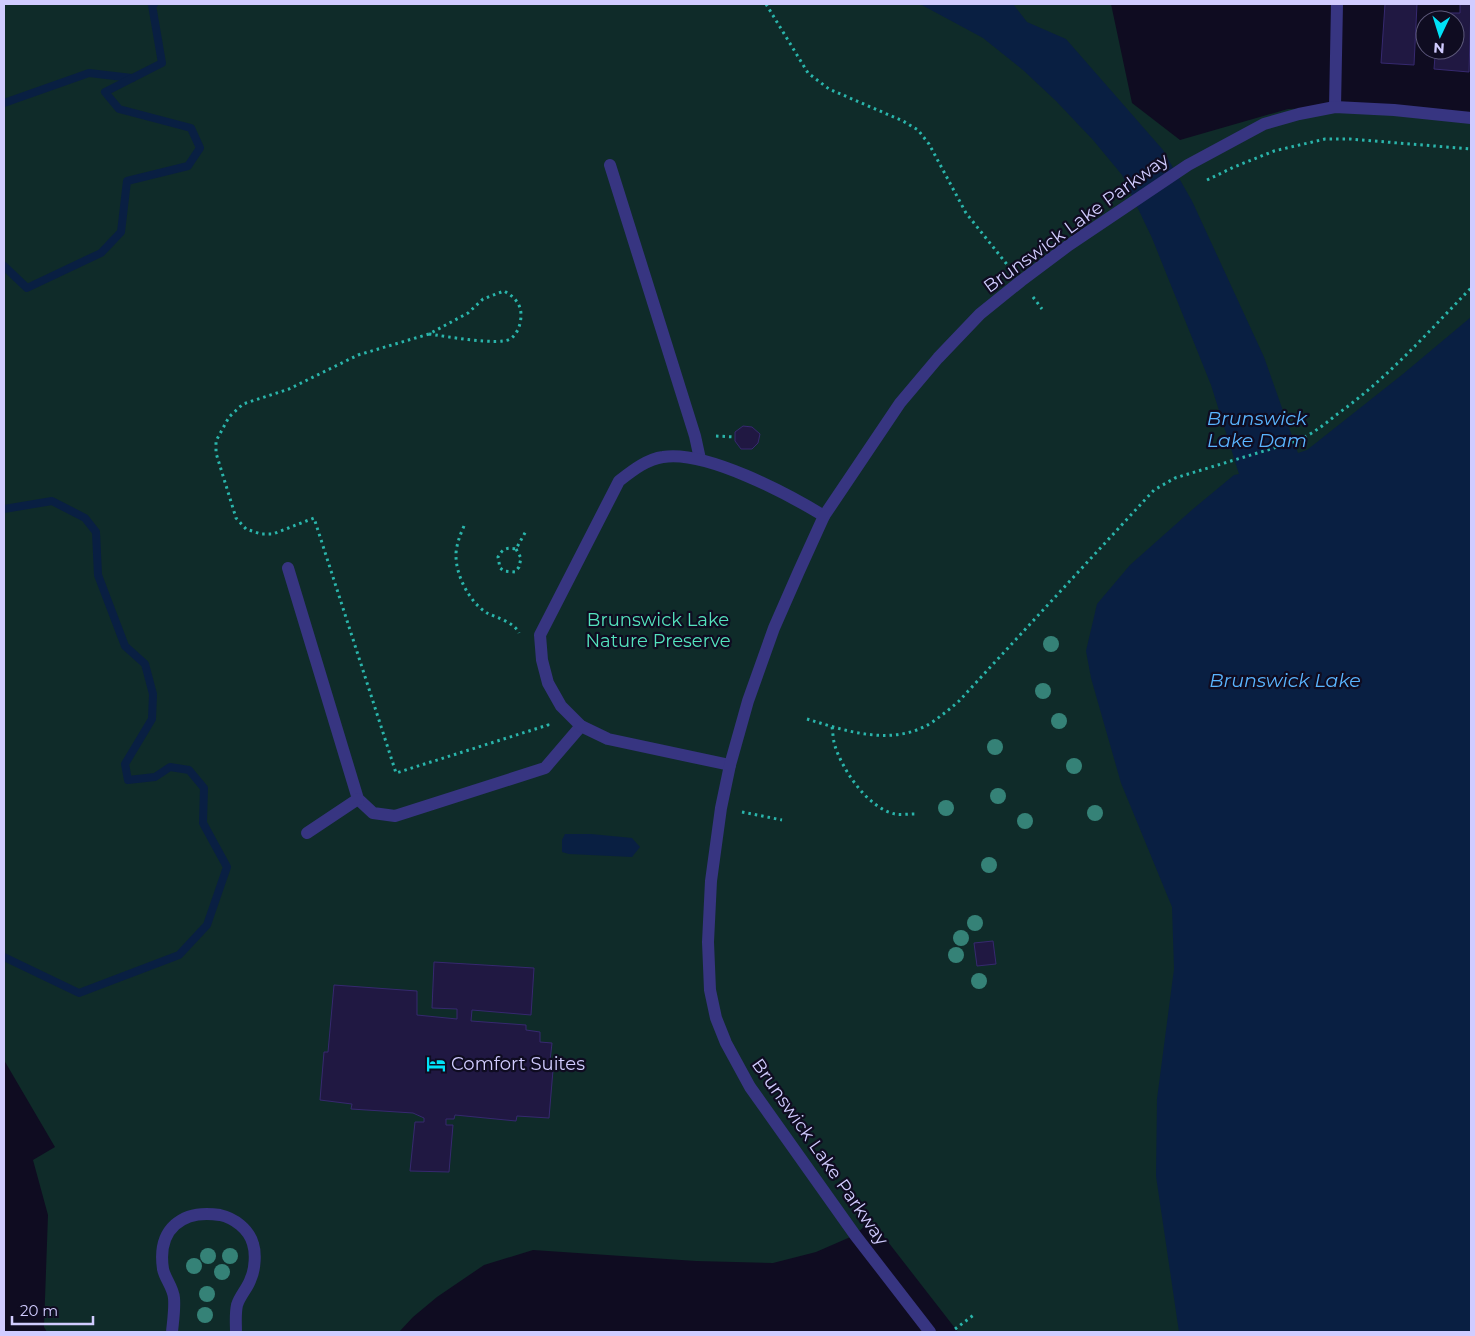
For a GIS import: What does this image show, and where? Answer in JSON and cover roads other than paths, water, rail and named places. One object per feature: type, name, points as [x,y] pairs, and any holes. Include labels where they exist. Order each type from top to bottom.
[{"type":"street","points":[[1336,107],[1337,4]]},
{"type":"street","name":"Brunswick Lake Parkway","points":[[930,1332],[854,1235],[750,1087],[726,1043],[716,1018],[710,990],[708,942],[711,881],[720,808],[748,701],[774,628],[824,516],[900,403],[938,358],[980,314],[1020,281],[1069,245],[1188,165],[1264,124],[1299,114],[1336,107],[1394,110],[1471,118]]},
{"type":"street","points":[[610,166],[695,436],[700,459]]},
{"type":"street","points":[[730,765],[608,739],[580,726],[561,706],[548,683],[542,660],[540,635],[619,481],[639,467],[661,457],[681,456],[700,459],[750,478],[799,501],[824,516]]},
{"type":"street","points":[[288,568],[358,799],[373,813],[395,816],[546,768],[580,726]]},
{"type":"street","points":[[307,833],[358,799]]},
{"type":"street","points":[[172,1332],[174,1299],[172,1287],[164,1271],[162,1254],[167,1235],[177,1222],[183,1218],[200,1213],[224,1216],[233,1220],[242,1226],[253,1243],[254,1261],[251,1278],[237,1306],[236,1332]]},
{"type":"water","name":"Brunswick Lake","points":[[920,4],[1013,4],[1027,22],[1066,39],[1163,150],[1192,201],[1264,357],[1298,453],[1307,450],[1471,317],[1471,1332],[1179,1332],[1156,1176],[1157,1099],[1174,969],[1172,907],[1121,783],[1091,678],[1086,651],[1097,604],[1130,565],[1193,509],[1234,475],[1239,474],[1211,385],[1152,238],[1122,175],[1093,140],[1023,70],[983,38]]},
{"type":"water","points":[[565,834],[591,834],[632,838],[640,847],[632,857],[569,854],[562,852],[562,840]]},
{"type":"waterway","points":[[4,266],[27,288],[101,253],[121,232],[127,181],[188,166],[200,148],[191,128],[119,109],[105,92],[162,63],[152,5],[154,4]]},
{"type":"waterway","points":[[4,103],[89,73],[132,78]]},
{"type":"waterway","points":[[4,509],[52,501],[85,518],[96,532],[98,575],[125,646],[145,664],[153,694],[152,719],[125,764],[128,780],[155,777],[170,767],[189,770],[204,788],[203,823],[227,867],[207,925],[179,955],[79,993],[4,957]]},
{"type":"place","name":"Comfort Suites","points":[[436,1064]]},
{"type":"water label","name":"Brunswick Lake Dam","points":[[1257,429]]},
{"type":"park label","name":"Brunswick Lake Nature Preserve","points":[[658,630]]}]
